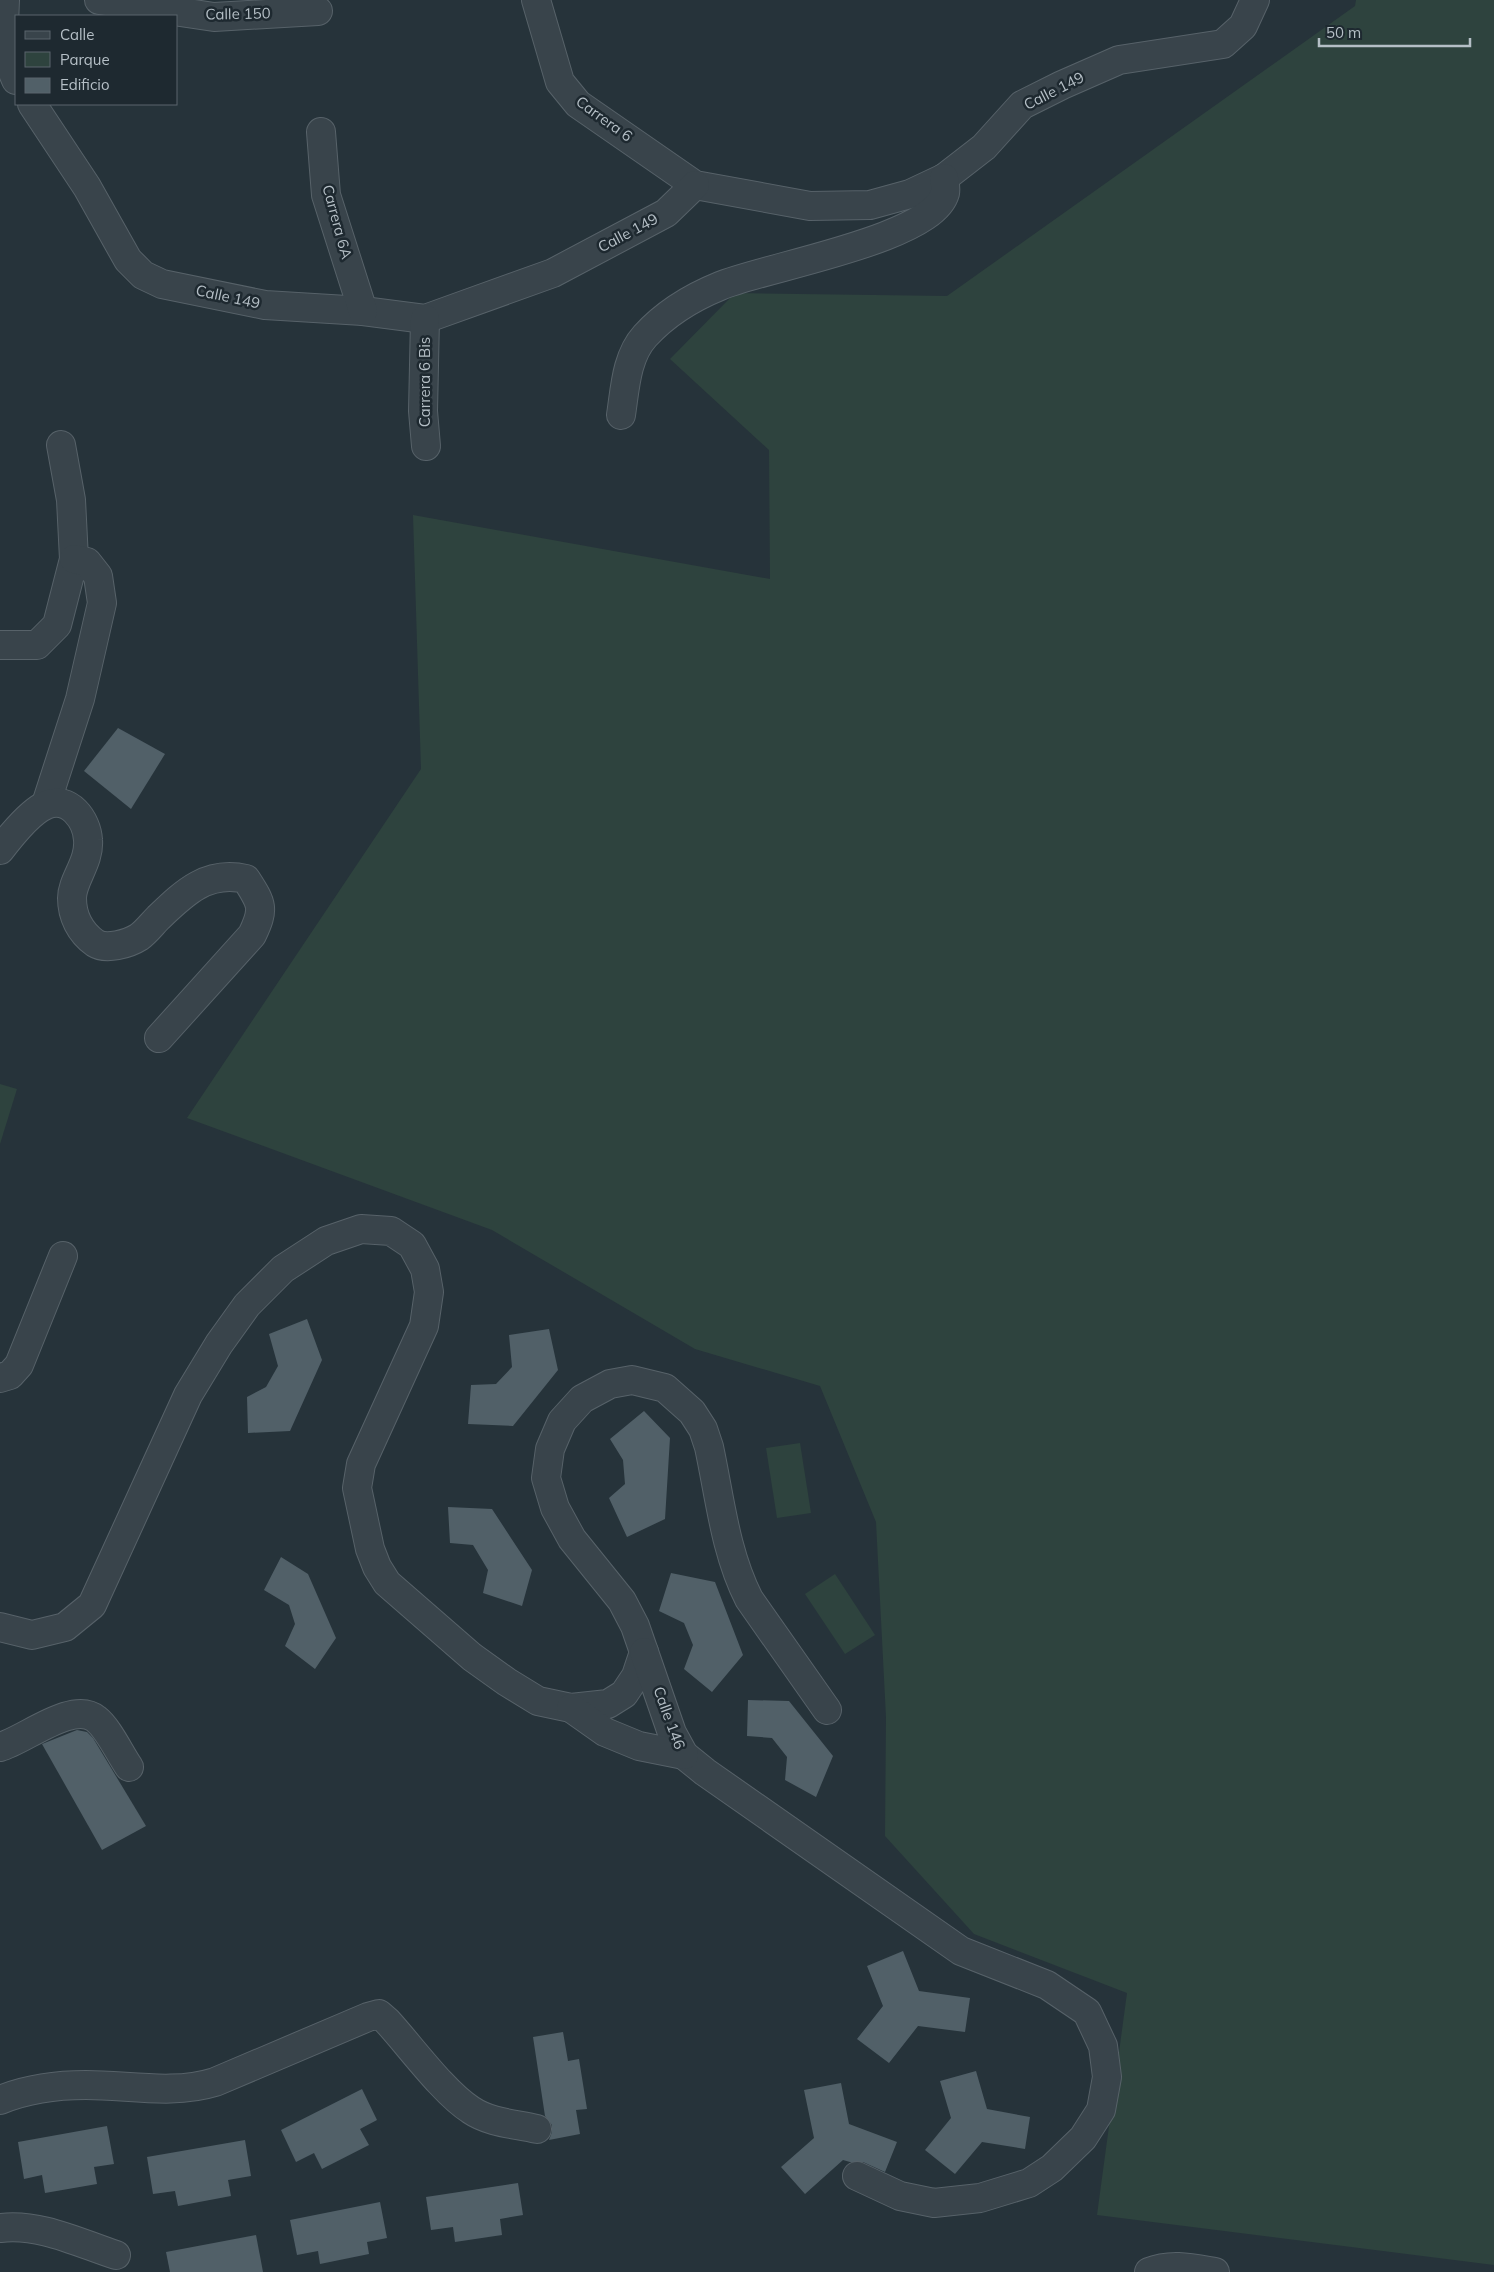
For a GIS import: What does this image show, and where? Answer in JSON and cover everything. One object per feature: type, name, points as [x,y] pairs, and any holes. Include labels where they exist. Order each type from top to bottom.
[{"type":"street","points":[[5,0],[3,49],[15,78]]},
{"type":"street","name":"Calle 150","points":[[98,0],[214,17],[318,11]]},
{"type":"street","name":"Carrera 6","points":[[536,0],[560,82],[578,104],[695,185]]},
{"type":"street","name":"Calle 149","points":[[33,105],[87,187],[128,260],[147,278],[162,284],[265,305],[363,311],[425,319],[552,273],[666,213],[695,185],[810,206],[870,206],[910,194],[944,178],[984,146],[1022,106],[1062,85],[1119,60],[1223,44],[1243,26],[1255,0]]},
{"type":"street","name":"Carrera 6A","points":[[321,132],[326,195],[363,311]]},
{"type":"street","points":[[621,415],[629,363],[644,337],[687,301],[722,285],[884,238],[918,220],[939,203],[945,194],[944,178]]},
{"type":"street","name":"Carrera 6 Bis","points":[[425,319],[424,411],[426,446]]},
{"type":"street","points":[[0,645],[37,645],[57,625],[74,559],[70,500],[61,445]]},
{"type":"street","points":[[0,850],[18,828],[46,804],[80,699],[102,603],[98,576],[87,562],[74,559]]},
{"type":"street","points":[[46,804],[60,804],[74,808],[82,817],[88,840],[87,860],[72,896],[75,917],[83,932],[97,944],[106,946],[121,944],[139,937],[179,897],[197,886],[218,877],[231,876],[246,879],[257,896],[261,915],[252,934],[159,1038]]},
{"type":"street","points":[[0,1627],[32,1635],[65,1627],[92,1604],[188,1395],[219,1344],[247,1306],[283,1269],[326,1241],[361,1229],[391,1231],[412,1245],[425,1269],[429,1292],[424,1326],[361,1464],[357,1488],[370,1550],[377,1567],[387,1583],[472,1657],[538,1702],[571,1708],[608,1704],[624,1694],[636,1676],[644,1652]]},
{"type":"street","points":[[0,1378],[10,1375],[19,1365],[64,1256]]},
{"type":"street","name":"Calle 146","points":[[684,1755],[672,1733],[635,1626],[622,1601],[572,1539],[555,1508],[546,1478],[550,1449],[562,1421],[582,1399],[610,1384],[632,1380],[665,1388],[692,1412],[703,1429],[709,1447],[733,1561],[739,1579],[749,1598],[827,1710]]},
{"type":"street","name":"Calle 146","points":[[571,1708],[604,1732],[639,1746],[684,1755]]},
{"type":"street","points":[[0,1747],[13,1743],[66,1715],[88,1714],[98,1720],[129,1767]]},
{"type":"street","points":[[684,1755],[961,1951],[1047,1985],[1087,2012],[1103,2046],[1107,2077],[1101,2110],[1083,2138],[1052,2168],[1029,2183],[980,2198],[934,2203],[900,2196],[857,2176]]},
{"type":"street","points":[[0,2100],[46,2087],[86,2085],[174,2089],[196,2088],[215,2082],[378,2014],[387,2020],[447,2088],[471,2110],[489,2119],[537,2129]]},
{"type":"street","points":[[0,2228],[24,2227],[46,2232],[116,2255]]},
{"type":"street","points":[[1149,2272],[1163,2267],[1180,2266],[1215,2272]]},
{"type":"green space","points":[[1356,0],[1494,0],[1494,2265],[1097,2215],[1127,1993],[974,1934],[885,1836],[886,1717],[876,1522],[820,1386],[695,1349],[492,1230],[187,1118],[421,769],[413,515],[770,579],[769,450],[670,359],[735,293],[947,296],[1355,6]]},
{"type":"green space","points":[[0,1084],[17,1089],[0,1144]]},
{"type":"green space","points":[[800,1443],[811,1513],[777,1518],[766,1448]]},
{"type":"green space","points":[[835,1574],[875,1635],[845,1654],[805,1594]]},
{"type":"building","points":[[118,728],[165,754],[131,809],[84,771]]},
{"type":"building","points":[[307,1319],[322,1360],[290,1431],[248,1433],[247,1397],[266,1387],[278,1366],[269,1334]]},
{"type":"building","points":[[549,1329],[558,1370],[513,1426],[468,1424],[471,1385],[496,1384],[512,1367],[509,1335]]},
{"type":"building","points":[[644,1411],[670,1438],[665,1519],[627,1537],[609,1498],[625,1484],[623,1460],[610,1439]]},
{"type":"building","points":[[448,1507],[492,1509],[532,1570],[522,1606],[483,1593],[488,1570],[473,1545],[450,1543]]},
{"type":"building","points":[[281,1557],[308,1574],[336,1638],[315,1669],[285,1646],[295,1624],[289,1605],[264,1590]]},
{"type":"building","points":[[671,1573],[715,1582],[743,1655],[712,1692],[684,1669],[693,1645],[684,1623],[659,1611]]},
{"type":"building","points":[[748,1700],[789,1701],[833,1756],[816,1797],[785,1780],[787,1757],[772,1738],[747,1736]]},
{"type":"building","points":[[77,1730],[87,1732],[93,1738],[146,1826],[102,1850],[42,1744]]},
{"type":"building","points":[[903,1951],[919,1991],[970,1998],[965,2032],[918,2026],[889,2063],[857,2039],[883,2006],[867,1966]]},
{"type":"building","points":[[563,2032],[568,2061],[579,2059],[587,2109],[576,2110],[580,2134],[549,2140],[552,2125],[545,2116],[533,2037]]},
{"type":"building","points":[[976,2071],[987,2109],[1030,2117],[1025,2149],[982,2142],[955,2174],[925,2150],[951,2118],[940,2081]]},
{"type":"building","points":[[841,2083],[849,2124],[897,2142],[885,2172],[863,2162],[843,2160],[805,2194],[781,2167],[814,2138],[804,2090]]},
{"type":"building","points":[[362,2089],[377,2120],[360,2129],[369,2145],[322,2169],[314,2153],[296,2162],[281,2130]]},
{"type":"building","points":[[107,2126],[114,2164],[94,2167],[97,2184],[45,2193],[42,2175],[24,2179],[18,2142]]},
{"type":"building","points":[[245,2140],[251,2176],[228,2180],[231,2196],[178,2206],[175,2191],[153,2194],[147,2157]]},
{"type":"building","points":[[518,2183],[523,2215],[500,2219],[502,2235],[455,2242],[453,2227],[431,2230],[426,2197]]},
{"type":"building","points":[[380,2202],[387,2238],[367,2242],[369,2254],[320,2264],[318,2251],[297,2255],[290,2220]]},
{"type":"building","points":[[256,2235],[263,2272],[170,2272],[166,2252]]}]
